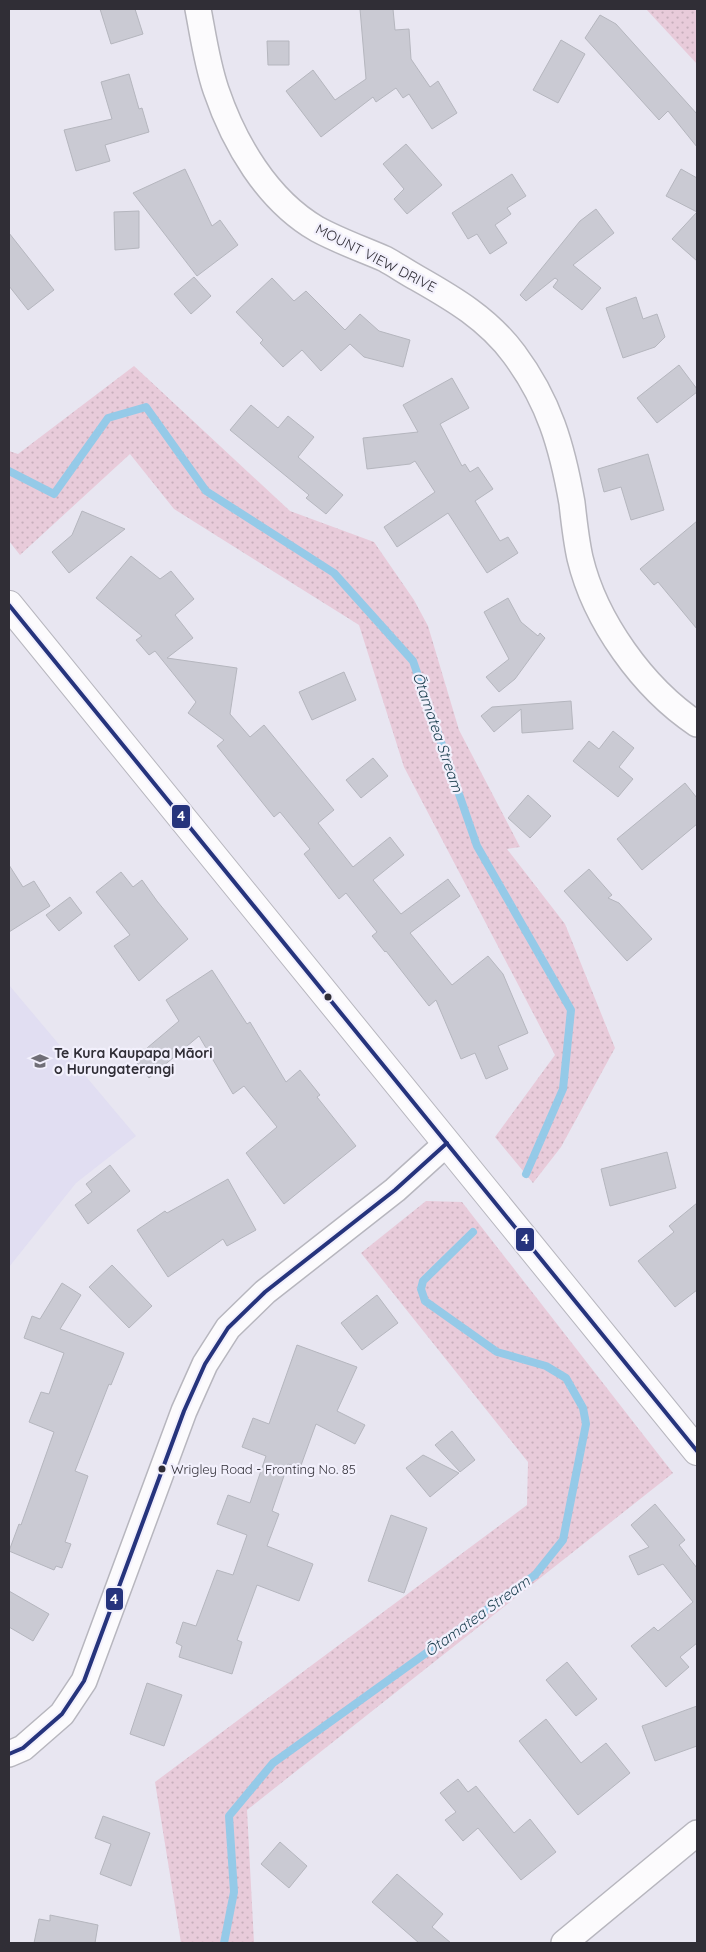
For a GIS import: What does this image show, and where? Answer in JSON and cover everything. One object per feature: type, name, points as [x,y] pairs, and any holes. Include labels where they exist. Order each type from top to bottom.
[{"type":"main road","points":[[9,605],[697,1451]]},
{"type":"street","name":"MOUNT VIEW DRIVE","points":[[198,9],[215,88],[229,123],[246,156],[264,182],[289,207],[315,228],[384,259],[453,298],[480,318],[513,353],[535,384],[551,418],[561,453],[580,557],[591,593],[610,630],[629,658],[656,689],[683,715],[697,724]]},
{"type":"street","points":[[9,1754],[23,1748],[62,1714],[84,1682],[184,1412],[205,1364],[228,1328],[265,1292],[395,1190],[447,1143]]},
{"type":"street","points":[[564,1943],[697,1833]]},
{"type":"shaded area","points":[[646,9],[697,9],[697,64]]},
{"type":"shaded area","points":[[134,366],[290,511],[374,542],[414,600],[428,626],[459,730],[520,847],[507,849],[565,924],[615,1048],[561,1147],[533,1183],[495,1137],[555,1055],[404,767],[359,625],[174,509],[130,454],[20,555],[9,541],[9,451],[18,454]]},
{"type":"shaded area","name":"Te Kura Kaupapa Māori o Hurungaterangi","points":[[9,985],[136,1136],[76,1183],[9,1267]]},
{"type":"shaded area","points":[[426,1201],[462,1202],[673,1473],[247,1810],[254,1943],[181,1943],[155,1782],[527,1505],[528,1462],[361,1253]]},
{"type":"building","points":[[100,9],[135,9],[143,34],[111,44]]},
{"type":"building","points":[[360,9],[393,9],[395,30],[409,29],[411,59],[430,87],[438,81],[457,113],[432,129],[409,94],[403,98],[396,88],[376,102],[373,97],[321,137],[286,91],[313,70],[335,100],[366,79]]},
{"type":"building","points":[[600,15],[616,24],[697,114],[697,147],[668,111],[659,120],[585,38]]},
{"type":"building","points":[[561,40],[585,54],[558,103],[533,90]]},
{"type":"building","points":[[267,41],[289,41],[289,65],[268,65]]},
{"type":"building","points":[[129,74],[139,109],[142,108],[149,132],[105,145],[110,161],[76,171],[64,130],[112,119],[101,82]]},
{"type":"building","points":[[406,144],[442,185],[407,214],[394,199],[404,189],[383,164]]},
{"type":"building","points":[[185,169],[212,226],[220,220],[238,245],[197,276],[133,193]]},
{"type":"building","points":[[681,169],[697,178],[697,212],[666,196]]},
{"type":"building","points":[[512,174],[526,196],[507,208],[511,214],[495,225],[507,243],[490,254],[477,234],[468,239],[452,213]]},
{"type":"building","points":[[596,209],[614,233],[573,265],[601,288],[582,310],[553,287],[558,280],[555,278],[526,301],[520,295],[580,221]]},
{"type":"building","points":[[139,211],[139,248],[115,250],[114,212]]},
{"type":"building","points":[[697,212],[697,261],[672,239]]},
{"type":"building","points":[[9,233],[54,290],[28,310],[9,286]]},
{"type":"building","points":[[194,277],[211,296],[191,314],[174,294]]},
{"type":"building","points":[[272,278],[294,301],[306,291],[345,330],[360,314],[379,331],[410,340],[403,367],[364,357],[350,344],[321,371],[302,350],[283,367],[260,343],[263,340],[236,312]]},
{"type":"building","points":[[636,297],[643,319],[657,314],[665,337],[655,347],[623,358],[606,308]]},
{"type":"building","points":[[679,365],[697,389],[697,392],[657,423],[637,398]]},
{"type":"building","points":[[452,378],[469,408],[440,424],[462,466],[465,464],[470,472],[478,467],[493,489],[475,501],[500,541],[508,537],[518,553],[487,573],[448,513],[397,547],[384,527],[435,492],[415,461],[410,464],[367,469],[363,438],[418,432],[403,405]]},
{"type":"building","points":[[251,405],[278,428],[288,416],[314,437],[298,457],[343,495],[326,514],[306,498],[309,495],[230,430]]},
{"type":"building","points":[[648,454],[664,510],[631,520],[621,487],[604,492],[598,469]]},
{"type":"building","points":[[82,511],[125,529],[69,573],[52,552],[72,535]]},
{"type":"building","points":[[697,521],[697,629],[658,582],[654,585],[640,569]]},
{"type":"building","points":[[131,556],[160,579],[171,571],[194,599],[175,615],[193,638],[167,658],[237,668],[230,714],[250,737],[264,725],[334,810],[318,823],[353,867],[390,837],[404,855],[373,880],[401,914],[448,879],[460,896],[410,933],[452,985],[488,956],[503,974],[528,1033],[498,1046],[508,1069],[486,1079],[475,1053],[461,1059],[436,1000],[429,1006],[372,936],[377,932],[346,893],[339,899],[304,854],[310,849],[280,812],[274,817],[217,746],[224,740],[188,713],[196,702],[155,651],[149,655],[136,640],[142,636],[96,598]]},
{"type":"building","points":[[508,598],[521,622],[538,636],[540,633],[545,638],[515,679],[499,692],[486,677],[509,659],[484,612]]},
{"type":"building","points":[[344,672],[356,700],[312,720],[299,692]]},
{"type":"building","points":[[571,701],[573,729],[522,733],[521,709],[494,732],[481,716],[492,707]]},
{"type":"building","points":[[613,731],[634,748],[619,767],[633,779],[618,797],[573,761],[589,741],[599,749]]},
{"type":"building","points":[[373,758],[388,776],[361,798],[346,780]]},
{"type":"building","points":[[685,783],[697,798],[697,824],[642,870],[617,839]]},
{"type":"building","points":[[528,795],[551,816],[530,838],[508,818]]},
{"type":"building","points":[[9,865],[23,887],[34,881],[50,906],[9,932]]},
{"type":"building","points":[[589,869],[612,895],[608,898],[619,903],[652,939],[627,961],[564,891]]},
{"type":"building","points":[[121,872],[133,887],[142,880],[188,939],[139,981],[114,946],[130,935],[96,892]]},
{"type":"building","points":[[70,897],[82,913],[59,931],[46,915]]},
{"type":"building","points":[[212,970],[247,1024],[250,1022],[286,1082],[300,1070],[320,1095],[317,1097],[356,1146],[284,1204],[246,1153],[277,1127],[244,1086],[233,1094],[199,1036],[149,1078],[134,1059],[179,1021],[166,1000]]},
{"type":"building","points":[[667,1152],[676,1188],[610,1206],[601,1169]]},
{"type":"building","points":[[110,1165],[130,1191],[88,1224],[75,1205],[92,1192],[86,1184]]},
{"type":"building","points":[[228,1179],[256,1230],[227,1246],[223,1239],[168,1277],[137,1230],[165,1211],[167,1213]]},
{"type":"building","points":[[697,1203],[697,1290],[675,1307],[638,1261],[674,1232],[669,1226]]},
{"type":"building","points":[[112,1265],[152,1306],[129,1328],[89,1287]]},
{"type":"building","points":[[62,1283],[81,1295],[60,1329],[124,1353],[111,1385],[109,1384],[75,1471],[88,1476],[65,1542],[71,1544],[62,1568],[56,1566],[54,1570],[9,1551],[19,1524],[21,1525],[54,1432],[29,1422],[41,1392],[49,1394],[64,1353],[24,1338],[32,1316],[40,1319]]},
{"type":"building","points":[[377,1295],[398,1323],[362,1350],[341,1323]]},
{"type":"building","points":[[297,1345],[357,1367],[337,1411],[365,1425],[355,1444],[316,1424],[300,1468],[288,1464],[272,1511],[279,1514],[267,1546],[313,1564],[299,1601],[257,1585],[237,1640],[242,1642],[232,1674],[179,1657],[182,1646],[176,1643],[183,1622],[196,1626],[217,1570],[233,1575],[247,1535],[217,1524],[228,1495],[250,1503],[266,1456],[242,1447],[253,1418],[269,1424]]},
{"type":"building","points":[[452,1431],[475,1460],[460,1472],[435,1445]]},
{"type":"building","points":[[423,1455],[459,1473],[430,1497],[406,1468]]},
{"type":"building","points":[[655,1504],[685,1540],[679,1545],[697,1568],[697,1643],[680,1657],[689,1667],[666,1687],[631,1646],[654,1627],[658,1631],[693,1602],[663,1564],[638,1575],[629,1556],[649,1547],[631,1525]]},
{"type":"building","points":[[391,1515],[427,1528],[404,1593],[368,1581]]},
{"type":"building","points":[[9,1591],[49,1614],[33,1641],[9,1627]]},
{"type":"building","points":[[567,1662],[597,1699],[576,1716],[546,1680]]},
{"type":"building","points":[[147,1683],[182,1695],[164,1746],[130,1734]]},
{"type":"building","points":[[697,1706],[697,1746],[655,1761],[642,1726]]},
{"type":"building","points":[[546,1719],[581,1763],[606,1743],[630,1773],[578,1815],[519,1741]]},
{"type":"building","points":[[458,1779],[468,1792],[476,1786],[514,1833],[530,1819],[556,1852],[521,1880],[478,1828],[463,1841],[445,1820],[456,1812],[440,1793]]},
{"type":"building","points":[[103,1816],[150,1833],[131,1886],[100,1874],[111,1844],[95,1838]]},
{"type":"building","points":[[280,1842],[307,1866],[289,1888],[261,1864]]},
{"type":"building","points":[[397,1874],[443,1914],[432,1927],[451,1943],[419,1943],[372,1902]]},
{"type":"building","points":[[50,1915],[98,1925],[95,1943],[34,1943],[39,1919],[50,1921]]},
{"type":"waterway","name":"Ōtamatea Stream","points":[[9,471],[54,494],[108,418],[146,407],[206,491],[334,573],[413,661],[477,846],[571,1010],[563,1089],[526,1174]]},
{"type":"waterway","name":"Ōtamatea Stream","points":[[224,1943],[234,1892],[229,1816],[273,1763],[535,1575],[563,1540],[586,1424],[583,1408],[566,1378],[546,1366],[497,1352],[425,1301],[421,1289],[423,1281],[473,1232]]},
{"type":"transit line","name":"4","points":[[9,605],[697,1451]]},
{"type":"transit line","name":"4","points":[[9,1754],[23,1748],[62,1714],[84,1681],[184,1411],[205,1364],[228,1328],[265,1292],[395,1190],[447,1143]]},
{"type":"place","name":"Te Kura Kaupapa Māori o Hurungaterangi","points":[[40,1061]]},
{"type":"place","name":"Wrigley Road - Fronting No. 85","points":[[162,1469]]}]
